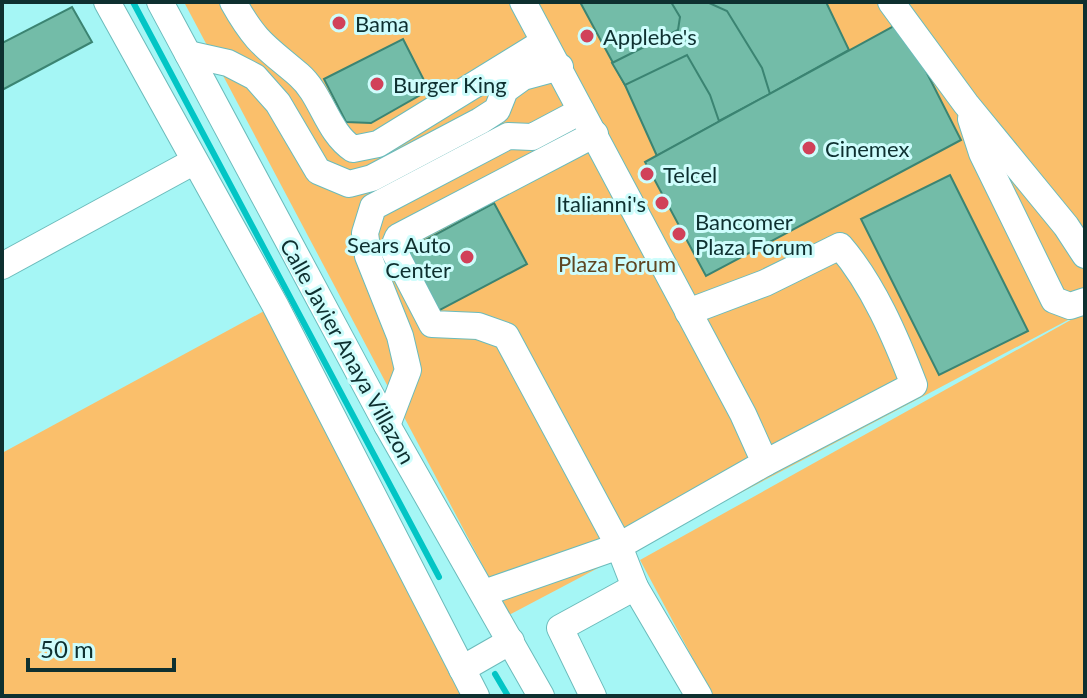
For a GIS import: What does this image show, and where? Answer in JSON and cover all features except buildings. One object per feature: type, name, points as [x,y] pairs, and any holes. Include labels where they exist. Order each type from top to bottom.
[{"type":"street","name":"Calle Javier Anaya Villazon","points":[[107,2],[275,305],[476,696]]},
{"type":"street","name":"Calle Javier Anaya Villazon","points":[[160,2],[387,425],[541,696]]},
{"type":"street","points":[[233,2],[253,37],[299,75],[342,142],[353,149],[378,144],[542,43]]},
{"type":"street","points":[[523,2],[542,43],[560,67],[765,463]]},
{"type":"street","points":[[891,2],[966,104],[1066,226],[1085,255]]},
{"type":"street","points":[[188,54],[228,63],[255,77],[278,103],[318,171],[349,184],[372,178],[480,121],[497,110],[505,90],[523,77],[560,67]]},
{"type":"street","points":[[966,104],[982,153],[1054,300],[1070,306],[1085,301]]},
{"type":"street","points":[[581,111],[532,137],[508,136],[373,207],[365,233],[432,324],[478,326],[506,336],[619,546],[635,587],[699,696]]},
{"type":"street","points":[[380,250],[398,237],[595,134]]},
{"type":"street","points":[[2,266],[193,162]]},
{"type":"street","points":[[484,593],[619,546],[765,463],[914,385],[899,347],[854,262],[840,246],[765,283],[688,312]]},
{"type":"street","points":[[380,250],[408,370],[387,425]]},
{"type":"street","points":[[593,696],[560,628],[635,587]]},
{"type":"street","points":[[462,669],[511,641]]},
{"type":"green space","name":"Plaza Forum","points":[[184,2],[1085,2],[1085,311],[509,615]]},
{"type":"green space","points":[[275,305],[475,696],[2,696],[2,453]]},
{"type":"green space","points":[[1085,312],[1085,696],[713,696],[640,560]]},
{"type":"waterway","points":[[133,2],[439,577]]},
{"type":"waterway","points":[[495,674],[508,696]]},
{"type":"place","name":"Bama","points":[[339,23]]},
{"type":"place","name":"Applebe's","points":[[587,36]]},
{"type":"place","name":"Burger King","points":[[377,84]]},
{"type":"place","name":"Cinemex","points":[[809,148]]},
{"type":"place","name":"Telcel","points":[[647,174]]},
{"type":"place","name":"Italianni's","points":[[662,203]]},
{"type":"place","name":"Bancomer Plaza Forum","points":[[679,234]]},
{"type":"place","name":"Sears Auto Center","points":[[467,257]]}]
